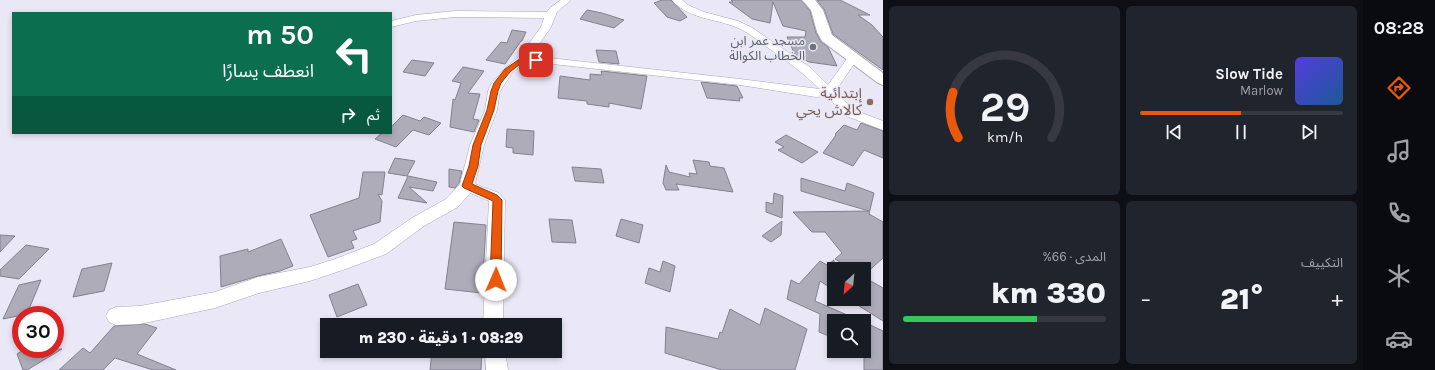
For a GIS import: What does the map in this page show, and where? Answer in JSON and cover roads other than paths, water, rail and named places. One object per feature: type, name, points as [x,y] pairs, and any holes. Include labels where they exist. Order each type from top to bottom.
[{"type":"main road","points":[[808,0],[819,11],[822,31],[826,38],[883,80]]},
{"type":"street","points":[[116,316],[140,315],[215,300],[258,285],[310,274],[340,264],[380,249],[418,222],[452,203],[467,186],[477,145],[491,110],[494,91],[498,83],[508,71],[524,58],[546,27],[553,10],[567,0]]},
{"type":"street","points":[[676,0],[685,7],[701,14],[748,28],[807,70],[850,113],[883,126]]},
{"type":"street","points":[[392,24],[416,18],[455,14],[550,15]]},
{"type":"street","points":[[524,58],[740,82],[816,93],[829,92]]},
{"type":"street","points":[[829,92],[853,58]]},
{"type":"street","points":[[467,186],[494,197],[497,200],[493,318]]},
{"type":"street","points":[[496,358],[497,370]]},
{"type":"place","name":"مسجد عمر ابن الخطاب الكوالة","points":[[813,47]]},
{"type":"place","name":"إبتدائية كالاش يحي","points":[[870,102]]}]
